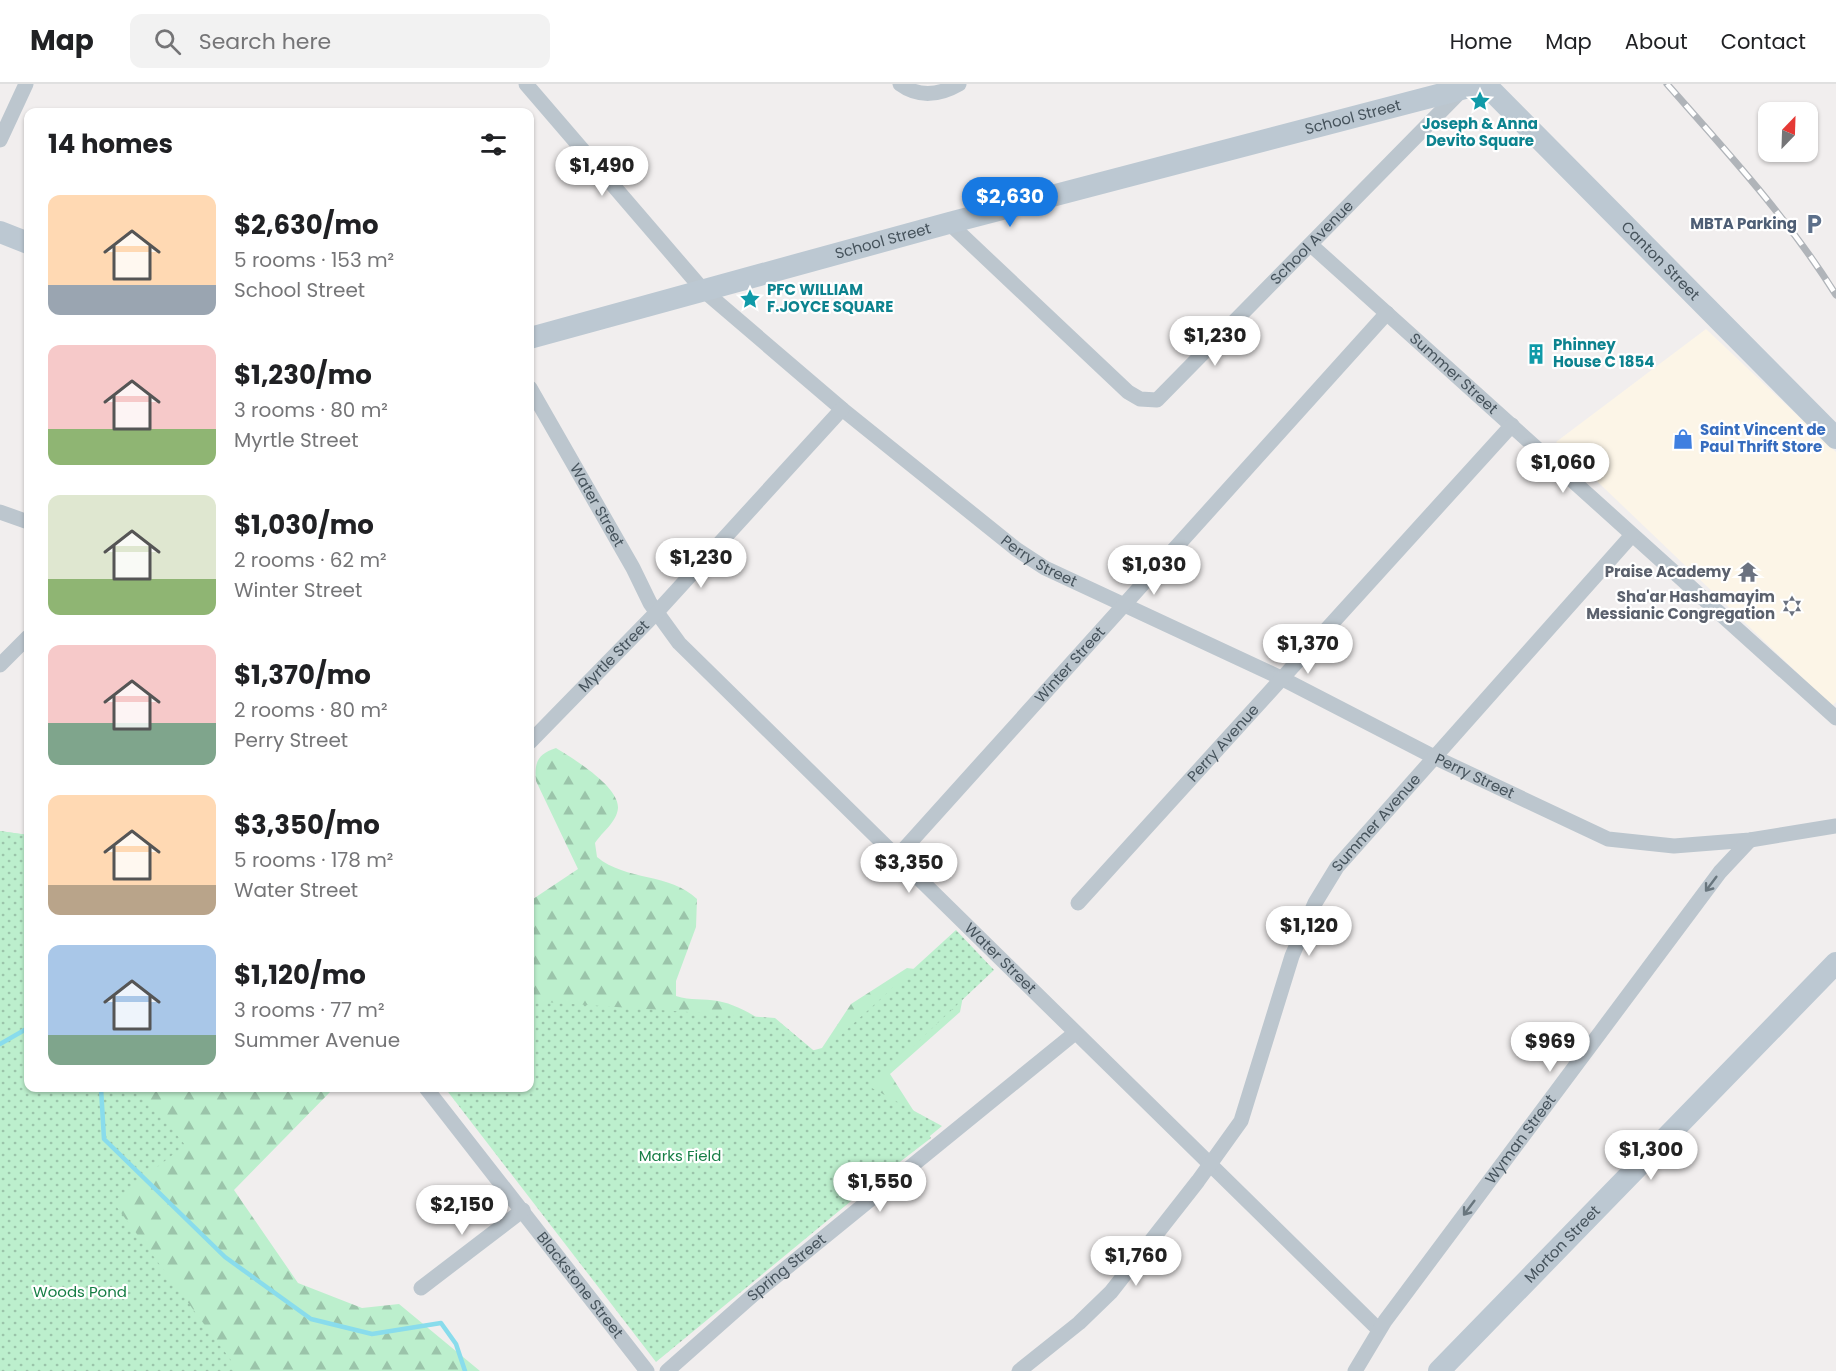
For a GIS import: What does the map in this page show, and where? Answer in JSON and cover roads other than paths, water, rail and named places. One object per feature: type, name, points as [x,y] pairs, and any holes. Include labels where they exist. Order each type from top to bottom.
[{"type":"street","points":[[0,140],[26,84]]},
{"type":"street","name":"Perry Street","points":[[526,84],[703,290],[842,409],[1016,549],[1045,568],[1125,603],[1281,678],[1436,758],[1608,839],[1674,846],[1750,840]]},
{"type":"street","points":[[900,84],[916,92],[931,94],[959,84]]},
{"type":"street","name":"Canton Street","points":[[1485,84],[1836,438]]},
{"type":"street","name":"School Street","points":[[534,337],[949,223],[1470,87]]},
{"type":"street","name":"School Avenue","points":[[949,223],[1128,392],[1150,402],[1166,394],[1311,245],[1470,87]]},
{"type":"street","points":[[0,232],[24,241]]},
{"type":"street","name":"Summer Street","points":[[1311,245],[1836,718]]},
{"type":"street","name":"Winter Street","points":[[896,858],[1387,313]]},
{"type":"street","name":"Water Street","points":[[534,395],[656,613],[693,659],[1379,1330]]},
{"type":"street","name":"Myrtle Street","points":[[534,735],[656,613],[842,409]]},
{"type":"street","name":"Perry Avenue","points":[[1078,903],[1512,425]]},
{"type":"street","points":[[0,512],[24,521]]},
{"type":"street","name":"Summer Avenue","points":[[1019,1371],[1079,1323],[1111,1292],[1233,1134],[1246,1110],[1292,956],[1315,903],[1343,859],[1436,758],[1632,535]]},
{"type":"street","points":[[0,665],[24,640]]},
{"type":"street","points":[[1750,840],[1836,826]]},
{"type":"street","name":"Wyman Street","points":[[1355,1371],[1379,1330],[1713,881],[1750,840]]},
{"type":"street","name":"Morton Street","points":[[1439,1371],[1836,963]]},
{"type":"street","name":"Spring Street","points":[[668,1371],[753,1295],[1075,1033]]},
{"type":"street","name":"Blackstone Street","points":[[429,1092],[647,1371]]},
{"type":"street","points":[[421,1288],[523,1210]]},
{"type":"waterway","points":[[0,1044],[24,1030]]},
{"type":"waterway","points":[[101,1092],[104,1139],[225,1257],[311,1319],[372,1334],[441,1323],[456,1344],[465,1371]]},
{"type":"railway","points":[[1667,84],[1777,212],[1836,295]]},
{"type":"place","name":"Joseph & Anna Devito Square","points":[[1480,101]]},
{"type":"place","name":"MBTA Parking","points":[[1814,224]]},
{"type":"place","name":"PFC WILLIAM F.JOYCE SQUARE","points":[[750,299]]},
{"type":"place","name":"Phinney House C 1854","points":[[1536,354]]},
{"type":"place","name":"Saint Vincent de Paul Thrift Store","points":[[1683,439]]},
{"type":"place","name":"Praise Academy","points":[[1748,572]]},
{"type":"place","name":"Sha'ar Hashamayim Messianic Congregation","points":[[1792,606]]},
{"type":"park label","name":"Marks Field","points":[[680,1156]]},
{"type":"park label","name":"Woods Pond","points":[[80,1292]]}]
